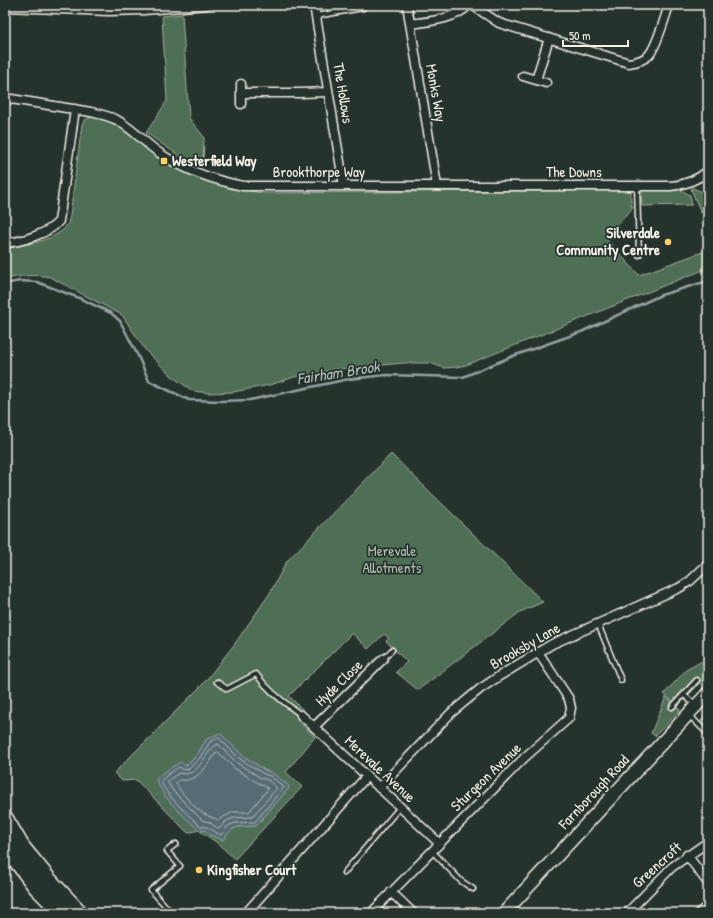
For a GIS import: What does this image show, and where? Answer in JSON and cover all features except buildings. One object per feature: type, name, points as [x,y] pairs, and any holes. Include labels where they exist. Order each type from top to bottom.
[{"type":"highway","points":[[5,818],[22,847],[49,880],[80,913]]},
{"type":"highway","points":[[5,846],[37,888],[62,913]]},
{"type":"street","points":[[5,7],[57,7],[110,11],[207,5]]},
{"type":"street","name":"The Hollows","points":[[314,5],[344,186]]},
{"type":"street","name":"Monks Way","points":[[406,5],[437,186]]},
{"type":"street","points":[[410,24],[449,17],[471,5],[500,23],[624,62],[640,61],[652,51],[669,5]]},
{"type":"street","points":[[536,80],[549,38]]},
{"type":"street","points":[[523,76],[546,83]]},
{"type":"street","points":[[241,84],[241,104]]},
{"type":"street","points":[[241,93],[328,92]]},
{"type":"street","name":"Brookthorpe Way","points":[[5,98],[104,115],[127,126],[156,150],[175,163],[205,177],[217,180],[248,186],[437,186]]},
{"type":"street","points":[[5,243],[45,231],[60,221],[75,109]]},
{"type":"street","name":"The Downs","points":[[437,186],[679,185],[694,181],[708,171]]},
{"type":"street","name":"Brooksby Lane","points":[[380,788],[451,712],[485,685],[552,644],[678,588],[690,581],[708,564]]},
{"type":"street","name":"Sturgeon Avenue","points":[[371,913],[524,758],[569,718],[571,708],[568,699],[538,652]]},
{"type":"street","name":"Hyde Close","points":[[314,727],[383,659]]},
{"type":"street","name":"Farnborough Road","points":[[504,913],[708,693]]},
{"type":"street","name":"Merevale Avenue","points":[[301,716],[439,843]]},
{"type":"street","points":[[246,913],[367,776]]},
{"type":"street","name":"Greencroft","points":[[627,913],[672,867],[687,855],[708,842]]},
{"type":"street","points":[[687,855],[708,883]]},
{"type":"street","points":[[391,892],[413,913]]},
{"type":"lane","points":[[316,16],[363,8],[362,5]]},
{"type":"lane","points":[[637,186],[639,255]]},
{"type":"lane","points":[[598,624],[621,680]]},
{"type":"lane","points":[[383,659],[392,650]]},
{"type":"lane","points":[[217,682],[227,689],[256,674],[264,686],[278,699],[301,716]]},
{"type":"lane","points":[[672,707],[697,680]]},
{"type":"lane","points":[[684,695],[708,734]]},
{"type":"lane","points":[[344,873],[400,807]]},
{"type":"lane","points":[[172,913],[151,890],[180,866],[167,851],[176,844]]},
{"type":"lane","points":[[432,851],[461,882],[473,889]]},
{"type":"lane","points":[[696,913],[708,903]]},
{"type":"green space","points":[[182,14],[189,118],[204,137],[203,167],[178,155],[146,133],[167,101],[162,16]]},
{"type":"green space","points":[[88,118],[99,118],[111,121],[134,136],[167,162],[198,178],[231,188],[253,192],[631,190],[631,206],[634,206],[606,239],[639,275],[708,250],[708,268],[466,365],[444,368],[430,363],[404,363],[339,369],[294,377],[270,385],[233,392],[209,393],[193,391],[174,378],[146,351],[122,315],[50,277],[27,276],[5,279],[5,248],[43,240],[57,234],[67,226],[70,216],[82,124]]},
{"type":"green space","points":[[693,188],[707,194],[701,213],[691,189]]},
{"type":"green space","points":[[679,189],[690,195],[692,205],[642,206],[641,190]]},
{"type":"green space","name":"Merevale Allotments","points":[[391,454],[543,602],[520,612],[418,690],[396,672],[407,662],[386,641],[389,638],[384,634],[368,649],[352,633],[289,696],[305,712],[297,720],[315,737],[286,772],[302,787],[235,859],[216,842],[200,831],[205,830],[210,835],[223,840],[237,827],[256,826],[289,788],[288,785],[271,772],[266,771],[242,755],[236,749],[207,739],[196,756],[159,786],[182,814],[199,830],[188,833],[136,780],[122,781],[114,773],[203,684],[234,645],[270,593],[287,561]]},
{"type":"green space","points":[[708,658],[708,675],[678,706],[664,694],[686,670]]},
{"type":"green space","points":[[666,697],[680,710],[655,736],[651,733]]},
{"type":"green space","points":[[708,713],[708,731],[699,723]]},
{"type":"water","points":[[220,733],[242,755],[266,771],[271,772],[288,785],[289,788],[256,826],[237,827],[223,840],[210,835],[205,830],[200,831],[169,801],[159,787],[156,779],[180,762],[186,766],[196,756],[207,739]]},
{"type":"waterway","name":"Fairham Brook","points":[[5,284],[20,281],[37,282],[79,298],[111,313],[120,321],[149,381],[189,400],[220,401],[250,400],[349,379],[386,375],[463,377],[513,356],[581,332],[661,295],[708,281]]},
{"type":"place","name":"Westerfield Way","points":[[164,161]]},
{"type":"place","name":"Silverdale Community Centre","points":[[668,242]]},
{"type":"place","name":"Kingfisher Court","points":[[199,870]]}]
